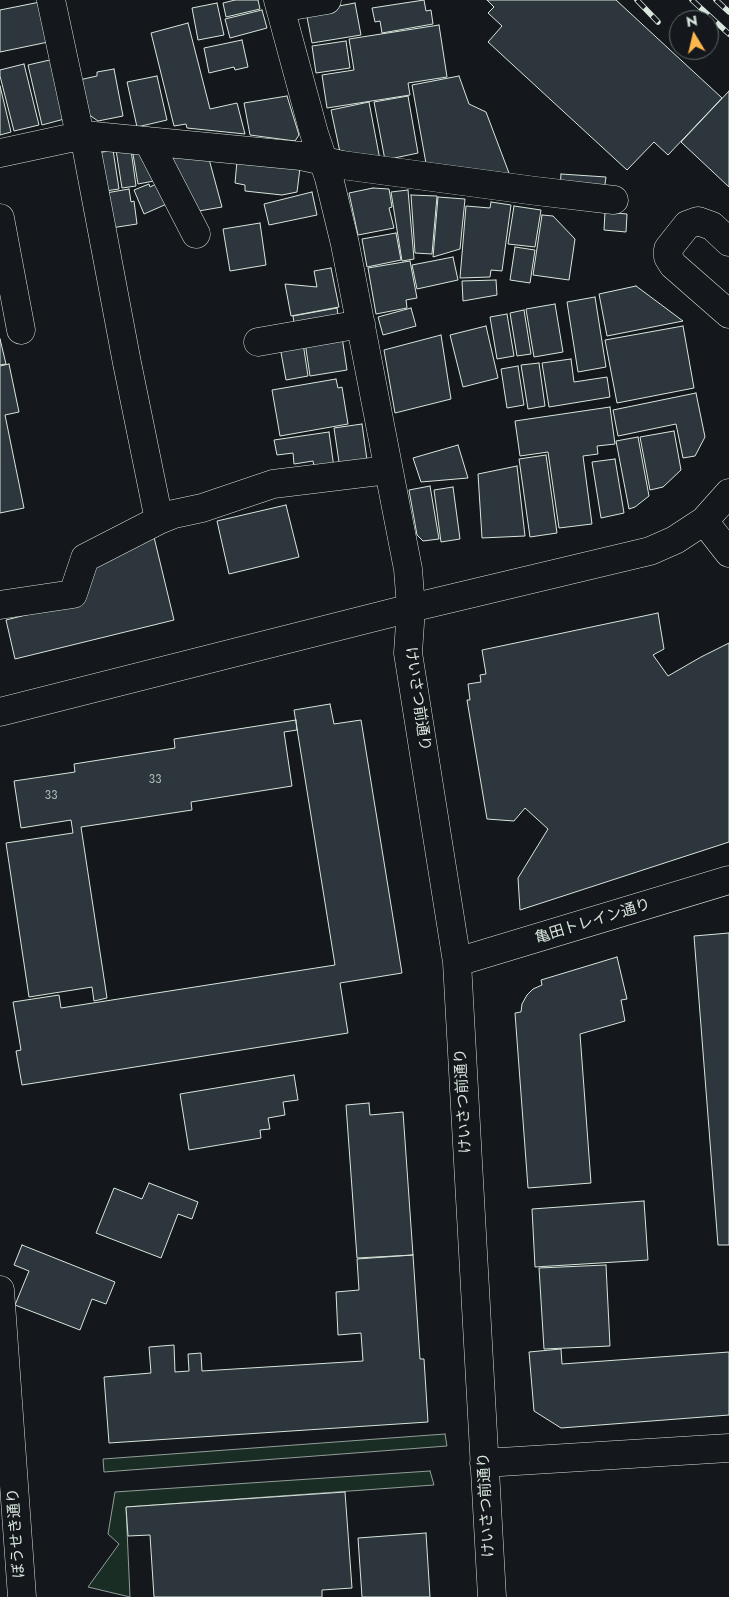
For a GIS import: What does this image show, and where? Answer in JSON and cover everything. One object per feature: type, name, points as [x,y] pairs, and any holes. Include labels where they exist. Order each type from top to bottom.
[{"type":"street","points":[[51,0],[82,135],[159,520]]},
{"type":"street","points":[[279,4],[327,0]]},
{"type":"street","name":"けいさつ前通り","points":[[279,4],[314,133],[329,178],[345,244],[408,569],[410,608],[408,653],[456,962],[492,1597]]},
{"type":"street","points":[[0,153],[82,135],[301,156],[323,162],[536,192],[614,200]]},
{"type":"street","points":[[148,141],[196,234]]},
{"type":"street","points":[[0,218],[21,330]]},
{"type":"street","points":[[729,242],[712,226],[698,221],[687,225],[668,249],[668,258],[673,266],[729,314]]},
{"type":"street","points":[[258,342],[361,324]]},
{"type":"street","points":[[0,605],[73,594],[85,558],[174,514],[202,508],[273,484],[388,470]]},
{"type":"street","points":[[0,712],[410,608],[650,551],[675,540],[704,522],[729,493]]},
{"type":"street","points":[[704,522],[729,553]]},
{"type":"street","name":"亀田トレイン通り","points":[[456,962],[729,880]]},
{"type":"street","name":"ぼうせき通り","points":[[0,1290],[22,1597]]},
{"type":"street","points":[[484,1463],[729,1448]]},
{"type":"green space","points":[[445,1434],[447,1446],[104,1472],[103,1459]]},
{"type":"green space","points":[[430,1471],[434,1485],[126,1507],[130,1597],[88,1587],[119,1544],[108,1534],[115,1492]]},
{"type":"building","points":[[235,0],[258,0],[260,9],[226,17],[223,3]]},
{"type":"building","points":[[424,0],[426,11],[431,10],[433,24],[382,33],[380,21],[375,22],[372,8]]},
{"type":"building","points":[[487,0],[616,0],[669,49],[669,60],[681,60],[722,98],[668,155],[654,142],[627,170],[488,42],[502,26],[488,13],[494,7]]},
{"type":"building","points":[[45,1],[53,41],[0,52],[0,10]]},
{"type":"building","points":[[217,3],[224,35],[198,40],[192,8]]},
{"type":"building","points":[[355,3],[361,35],[312,43],[306,12]]},
{"type":"building","points":[[262,10],[267,28],[230,38],[225,19]]},
{"type":"building","points":[[188,23],[210,109],[237,103],[245,134],[187,128],[186,124],[174,126],[151,33]]},
{"type":"building","points":[[439,25],[447,77],[408,83],[410,95],[327,108],[322,75],[354,70],[349,39]]},
{"type":"building","points":[[242,40],[248,67],[235,70],[234,67],[209,73],[204,48]]},
{"type":"building","points":[[346,41],[350,68],[316,73],[312,46]]},
{"type":"building","points":[[54,59],[68,118],[42,125],[28,65]]},
{"type":"building","points":[[24,64],[39,125],[14,131],[0,70]]},
{"type":"building","points":[[114,69],[123,116],[98,121],[85,112],[79,80],[97,76],[97,72]]},
{"type":"building","points":[[157,76],[167,120],[137,127],[127,82]]},
{"type":"building","points":[[459,76],[469,104],[486,112],[512,181],[427,169],[412,85]]},
{"type":"building","points":[[0,86],[11,132],[0,135]]},
{"type":"building","points":[[729,91],[729,187],[681,142]]},
{"type":"building","points":[[287,96],[299,135],[295,141],[250,135],[244,103]]},
{"type":"building","points":[[408,96],[418,153],[385,160],[374,102]]},
{"type":"building","points":[[369,102],[380,160],[341,157],[331,110]]},
{"type":"building","points":[[113,150],[119,189],[105,191],[98,153]]},
{"type":"building","points":[[116,150],[131,150],[136,186],[122,188]]},
{"type":"building","points":[[143,151],[159,180],[138,184],[133,154]]},
{"type":"building","points":[[172,155],[209,159],[222,207],[193,212],[169,162]]},
{"type":"building","points":[[237,161],[300,168],[297,192],[282,195],[245,191],[245,185],[235,183]]},
{"type":"building","points":[[561,174],[606,177],[604,191],[560,187]]},
{"type":"building","points":[[160,182],[169,203],[144,214],[134,190],[149,184],[150,187]]},
{"type":"building","points":[[373,188],[389,189],[392,207],[389,208],[394,228],[358,235],[349,193]]},
{"type":"building","points":[[129,189],[131,202],[134,201],[137,224],[111,228],[106,193]]},
{"type":"building","points":[[408,190],[414,259],[402,261],[391,192]]},
{"type":"building","points":[[312,192],[317,215],[269,225],[264,204]]},
{"type":"building","points":[[411,195],[437,196],[432,254],[415,253]]},
{"type":"building","points":[[438,197],[465,199],[460,249],[433,257]]},
{"type":"building","points":[[491,202],[511,205],[502,271],[491,270],[490,277],[460,278],[466,206],[490,208]]},
{"type":"building","points":[[514,206],[541,210],[535,247],[508,244]]},
{"type":"building","points":[[605,212],[627,214],[626,232],[604,230]]},
{"type":"building","points":[[542,215],[553,216],[575,239],[569,280],[533,275]]},
{"type":"building","points":[[260,223],[266,265],[230,271],[223,229]]},
{"type":"building","points":[[396,233],[401,260],[367,267],[362,239]]},
{"type":"building","points":[[515,247],[535,250],[530,283],[510,280]]},
{"type":"building","points":[[453,257],[458,280],[417,289],[412,265]]},
{"type":"building","points":[[410,261],[417,298],[406,300],[407,308],[376,314],[368,268]]},
{"type":"building","points":[[331,268],[339,307],[291,316],[285,284],[317,287],[314,271]]},
{"type":"building","points":[[496,280],[497,295],[463,301],[462,281]]},
{"type":"building","points":[[636,286],[683,321],[607,336],[599,294]]},
{"type":"building","points":[[595,297],[606,367],[578,372],[567,302]]},
{"type":"building","points":[[555,304],[563,352],[534,357],[526,309]]},
{"type":"building","points":[[337,308],[339,321],[295,329],[293,316]]},
{"type":"building","points":[[411,308],[416,326],[383,335],[378,317]]},
{"type":"building","points":[[524,310],[531,354],[517,356],[510,313]]},
{"type":"building","points":[[507,314],[514,356],[497,359],[490,317]]},
{"type":"building","points":[[486,326],[498,378],[463,387],[450,335]]},
{"type":"building","points":[[683,326],[694,388],[617,403],[605,340]]},
{"type":"building","points":[[441,335],[451,399],[395,413],[384,350]]},
{"type":"building","points":[[342,337],[347,370],[310,376],[305,342]]},
{"type":"building","points":[[0,339],[6,364],[0,365]]},
{"type":"building","points":[[303,343],[308,376],[286,380],[280,347]]},
{"type":"building","points":[[571,359],[574,382],[607,377],[610,397],[549,407],[542,363]]},
{"type":"building","points":[[539,363],[545,406],[528,409],[521,365]]},
{"type":"building","points":[[9,364],[19,412],[5,415],[24,508],[0,513],[0,366]]},
{"type":"building","points":[[518,366],[524,405],[507,408],[501,369]]},
{"type":"building","points":[[336,379],[338,388],[342,387],[348,424],[280,436],[272,390]]},
{"type":"building","points":[[696,393],[705,437],[695,456],[683,458],[676,424],[618,436],[613,410]]},
{"type":"building","points":[[610,407],[615,444],[597,446],[598,454],[583,456],[592,524],[559,528],[548,452],[520,456],[515,421]]},
{"type":"building","points":[[362,424],[367,460],[340,469],[334,428]]},
{"type":"building","points":[[674,431],[681,470],[663,487],[650,490],[640,437]]},
{"type":"building","points":[[329,432],[334,468],[315,471],[313,461],[294,464],[293,453],[277,455],[274,440]]},
{"type":"building","points":[[638,437],[649,496],[635,507],[629,509],[616,441]]},
{"type":"building","points":[[458,445],[468,478],[421,482],[413,458]]},
{"type":"building","points":[[546,455],[557,533],[530,537],[519,459]]},
{"type":"building","points":[[615,459],[624,513],[601,518],[592,462]]},
{"type":"building","points":[[517,466],[525,536],[482,538],[478,474]]},
{"type":"building","points":[[430,486],[439,539],[423,541],[417,535],[409,490]]},
{"type":"building","points":[[453,487],[460,539],[441,542],[434,490]]},
{"type":"building","points":[[286,505],[299,557],[229,574],[217,521]]},
{"type":"building","points":[[153,533],[174,620],[15,659],[6,620],[81,601],[92,564]]},
{"type":"building","points":[[658,613],[664,649],[653,655],[668,676],[729,643],[729,842],[520,910],[518,878],[548,829],[525,808],[514,821],[487,819],[467,700],[470,700],[468,684],[481,682],[480,675],[486,674],[482,650]]},
{"type":"building","points":[[330,704],[334,724],[361,720],[402,973],[340,983],[348,1033],[22,1085],[16,1051],[21,1050],[13,1002],[59,995],[61,1008],[335,965],[294,710]]},
{"type":"building","points":[[296,720],[297,730],[284,732],[292,786],[191,802],[192,810],[81,827],[107,998],[94,1001],[92,987],[29,997],[6,843],[73,833],[71,820],[21,828],[14,781],[75,772],[74,764],[175,748],[174,739]]},
{"type":"building","points":[[729,933],[729,1245],[718,1245],[694,936]]},
{"type":"building","points":[[617,957],[627,999],[621,1000],[625,1021],[580,1034],[591,1183],[528,1188],[515,1013],[521,1012],[522,1004],[527,995],[533,989],[542,985],[541,980]]},
{"type":"building","points":[[294,1075],[298,1100],[283,1102],[285,1115],[268,1118],[270,1129],[260,1130],[261,1138],[189,1150],[180,1094]]},
{"type":"building","points":[[369,1103],[370,1115],[403,1112],[413,1255],[357,1258],[346,1105]]},
{"type":"building","points":[[149,1183],[198,1202],[192,1219],[178,1214],[161,1258],[96,1233],[114,1188],[142,1199]]},
{"type":"building","points":[[644,1201],[648,1260],[535,1267],[532,1209]]},
{"type":"building","points":[[22,1245],[115,1282],[106,1304],[92,1299],[80,1330],[15,1305],[29,1271],[14,1265]]},
{"type":"building","points":[[413,1255],[420,1359],[424,1359],[428,1422],[109,1443],[104,1377],[151,1373],[149,1347],[174,1345],[175,1372],[189,1371],[188,1354],[201,1353],[202,1371],[363,1361],[361,1333],[338,1335],[336,1292],[359,1290],[357,1259]]},
{"type":"building","points":[[606,1265],[610,1346],[544,1349],[539,1268]]},
{"type":"building","points":[[561,1349],[562,1364],[729,1352],[729,1415],[561,1428],[534,1411],[529,1352]]},
{"type":"building","points":[[345,1492],[352,1588],[322,1590],[322,1597],[154,1597],[150,1535],[128,1536],[126,1507]]},
{"type":"building","points":[[426,1533],[430,1597],[362,1597],[358,1538]]},
{"type":"railway","points":[[637,0],[658,22]]},
{"type":"railway","points":[[692,0],[729,34]]},
{"type":"railway","points":[[716,0],[729,12]]}]
